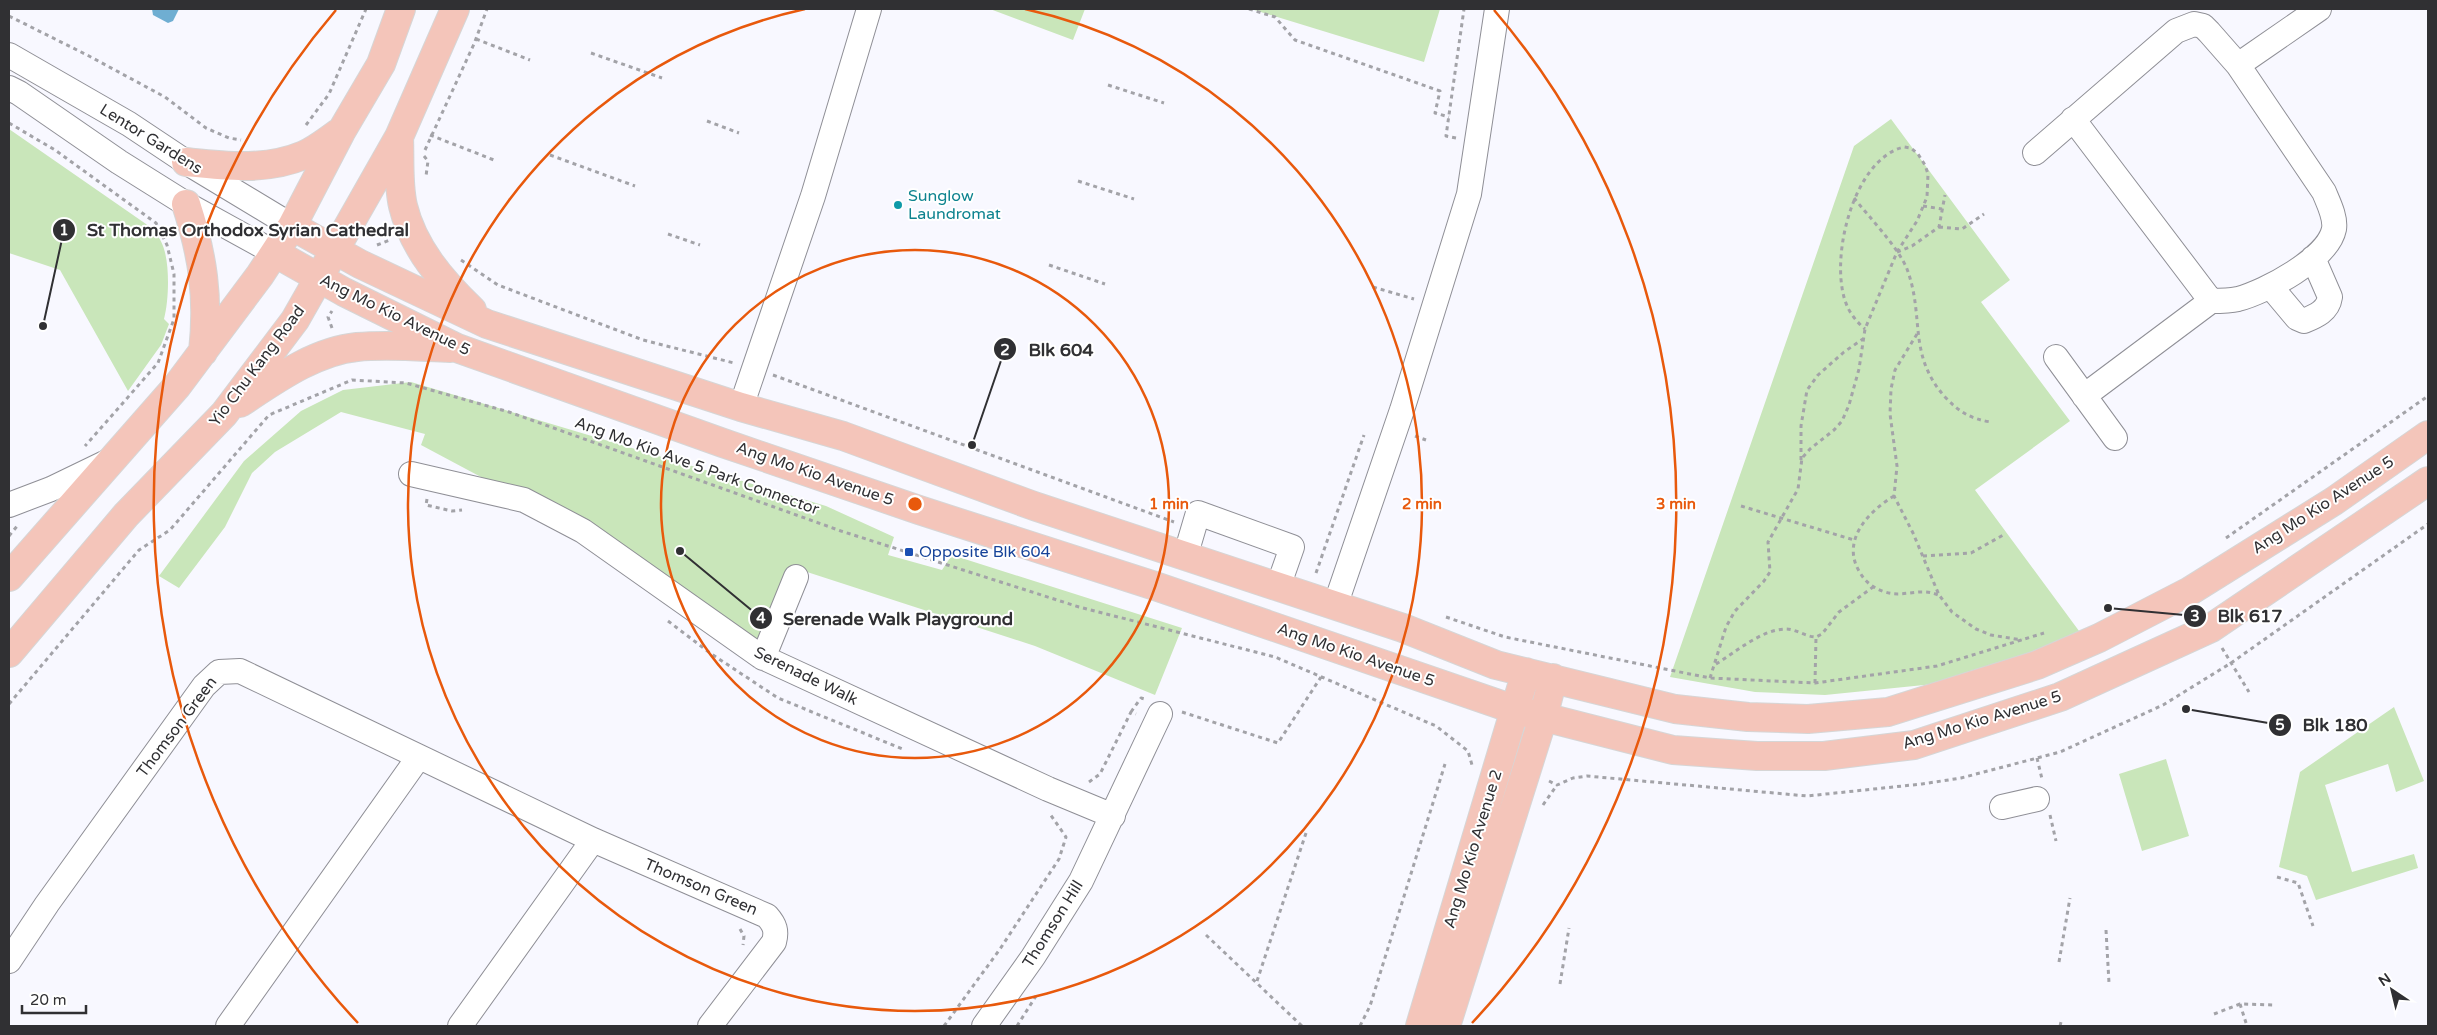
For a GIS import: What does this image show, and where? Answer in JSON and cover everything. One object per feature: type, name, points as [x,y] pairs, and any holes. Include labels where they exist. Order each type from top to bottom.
[{"type":"main road","points":[[9,577],[114,458],[203,352],[275,253],[292,226],[341,132],[381,64],[402,9]]},
{"type":"main road","name":"Yio Chu Kang Road","points":[[9,653],[126,515],[224,414],[295,320],[399,137],[455,9]]},
{"type":"main road","points":[[186,162],[242,168],[273,164],[304,155],[341,132]]},
{"type":"main road","points":[[399,137],[402,204],[411,231],[431,265],[451,290],[487,324]]},
{"type":"main road","points":[[186,204],[197,237],[206,292],[206,324],[203,352]]},
{"type":"main road","name":"Ang Mo Kio Avenue 5","points":[[292,226],[334,251],[487,324],[740,407],[843,436],[1034,506],[1185,557],[1282,575],[1339,594],[1403,628],[1496,665],[1675,709],[1748,717],[1808,719],[1888,712],[2036,666],[2099,638],[2190,591],[2334,501],[2428,435]]},
{"type":"main road","name":"Ang Mo Kio Avenue 5","points":[[275,253],[319,278],[457,348],[919,510],[1155,586],[1516,710],[1672,750],[1748,755],[1824,756],[1914,745],[2060,697],[2211,628],[2428,481]]},
{"type":"main road","points":[[224,414],[298,365],[341,351],[357,347],[457,348]]},
{"type":"main road","name":"Ang Mo Kio Avenue 2","points":[[1446,1026],[1457,947],[1526,672]]},
{"type":"main road","name":"Ang Mo Kio Avenue 2","points":[[1420,1026],[1457,947],[1543,718],[1553,678]]},
{"type":"street","points":[[740,407],[813,196],[869,9]]},
{"type":"street","points":[[1339,594],[1402,410],[1469,194],[1498,9]]},
{"type":"street","points":[[2238,65],[2319,9]]},
{"type":"street","points":[[2035,153],[2176,32],[2187,25],[2194,24],[2203,26],[2238,65],[2324,192],[2333,215],[2334,229],[2322,251],[2313,258],[2271,287],[2235,300],[2211,301],[2084,396]]},
{"type":"street","name":"Lentor Gardens","points":[[9,55],[129,124],[186,162],[292,226]]},
{"type":"street","points":[[9,88],[119,162],[186,204],[275,253]]},
{"type":"street","points":[[2074,119],[2211,301]]},
{"type":"street","points":[[2271,287],[2297,318],[2304,322],[2318,316],[2329,304],[2330,298],[2313,258]]},
{"type":"street","points":[[2056,357],[2115,438]]},
{"type":"street","points":[[15,514],[51,489],[114,458]]},
{"type":"street","name":"Serenade Walk","points":[[421,477],[524,500],[583,531],[763,658],[1048,789],[1113,816]]},
{"type":"street","points":[[1185,557],[1198,513],[1292,547],[1282,575]]},
{"type":"street","points":[[763,658],[796,577]]},
{"type":"street","name":"Thomson Green","points":[[9,961],[46,904],[204,686],[219,672],[240,671],[418,758],[593,840],[762,913],[775,926],[777,933],[774,942],[714,1025]]},
{"type":"street","points":[[1113,816],[1161,712]]},
{"type":"street","points":[[228,1026],[404,775],[418,758]]},
{"type":"street","points":[[2002,807],[2037,799]]},
{"type":"street","name":"Thomson Hill","points":[[984,1026],[1033,957],[1076,888],[1113,816]]},
{"type":"street","points":[[460,1026],[593,840]]},
{"type":"path","points":[[301,132],[329,94],[366,9]]},
{"type":"path","points":[[425,178],[428,161],[423,155],[430,135],[476,39],[487,9]]},
{"type":"path","points":[[1249,9],[1275,17],[1295,40],[1440,91],[1435,113],[1449,117]]},
{"type":"path","points":[[1464,9],[1446,136],[1477,142]]},
{"type":"path","points":[[9,16],[165,97],[206,128],[229,138],[247,141]]},
{"type":"path","points":[[476,39],[530,60]]},
{"type":"path","points":[[591,53],[662,78]]},
{"type":"path","points":[[1108,85],[1164,103]]},
{"type":"path","points":[[706,121],[739,133]]},
{"type":"path","points":[[9,123],[55,150],[156,224],[167,245],[174,274],[174,319],[158,363],[82,450]]},
{"type":"path","points":[[430,135],[494,160]]},
{"type":"path","points":[[1800,463],[1805,454],[1842,421],[1849,406],[1859,369],[1864,329],[1896,252],[1906,241],[1927,197],[1928,174],[1918,154],[1911,148],[1904,147],[1887,155],[1870,172],[1854,198],[1846,220],[1842,282],[1847,308],[1864,329]]},
{"type":"path","points":[[550,155],[635,186]]},
{"type":"path","points":[[1078,181],[1134,199]]},
{"type":"path","points":[[1939,227],[1945,195]]},
{"type":"path","points":[[1854,198],[1896,252],[1907,270],[1917,311],[1917,334],[1925,368],[1943,395],[1968,416],[1990,422]]},
{"type":"path","points":[[1923,206],[1942,210]]},
{"type":"path","points":[[1896,252],[1912,246],[1939,227],[1962,229],[1984,214]]},
{"type":"path","points":[[668,234],[700,245]]},
{"type":"path","points":[[457,258],[498,285],[634,337],[754,368],[986,452],[1193,530]]},
{"type":"path","points":[[1049,266],[1105,284]]},
{"type":"path","points":[[1373,287],[1407,297]]},
{"type":"path","points":[[1917,334],[1895,370],[1891,389],[1890,414],[1897,466],[1894,496],[1924,556],[1938,595],[1952,612],[1976,630],[1991,635],[2025,640]]},
{"type":"path","points":[[1710,678],[1726,627],[1735,611],[1764,581],[1770,572],[1768,542],[1798,489],[1801,426],[1807,390],[1814,379],[1844,352],[1863,340]]},
{"type":"path","name":"Ang Mo Kio Ave 5 Park Connector","points":[[9,704],[139,550],[170,530],[269,415],[352,380],[406,383],[509,412],[841,531],[1079,607],[1275,657],[1436,726],[1468,750],[1472,761]]},
{"type":"path","points":[[2223,540],[2428,396]]},
{"type":"path","points":[[1413,434],[1426,440]]},
{"type":"path","points":[[1316,573],[1364,435]]},
{"type":"path","points":[[421,477],[426,504],[452,511],[468,509]]},
{"type":"path","points":[[1894,496],[1876,508],[1854,540],[1853,553],[1856,565],[1863,578],[1873,588],[1888,593],[1929,591],[1938,595]]},
{"type":"path","points":[[1741,506],[1854,540]]},
{"type":"path","points":[[9,536],[15,514]]},
{"type":"path","points":[[1924,556],[1971,553],[2005,534]]},
{"type":"path","points":[[1282,575],[1316,573],[1339,594]]},
{"type":"path","points":[[1816,638],[1822,634],[1839,612],[1873,588]]},
{"type":"path","points":[[1438,614],[1505,637],[1710,678],[1815,683],[1937,666],[2050,631]]},
{"type":"path","points":[[664,618],[710,653],[778,698],[908,751]]},
{"type":"path","points":[[1715,664],[1766,634],[1778,630],[1788,629],[1816,638]]},
{"type":"path","points":[[1815,683],[1816,638]]},
{"type":"path","points":[[2231,663],[2249,692]]},
{"type":"path","points":[[1131,712],[1161,712],[1278,743],[1321,677]]},
{"type":"path","points":[[1086,784],[1100,774],[1131,712],[1141,698],[1161,712]]},
{"type":"path","points":[[1360,1026],[1370,1006],[1445,764]]},
{"type":"path","points":[[944,1026],[1000,949],[1059,858],[1066,837],[1049,813]]},
{"type":"path","points":[[1257,981],[1306,833]]},
{"type":"path","points":[[2278,877],[2298,883],[2312,926]]},
{"type":"path","points":[[2058,962],[2070,898]]},
{"type":"path","points":[[735,924],[744,936],[743,945],[739,952]]},
{"type":"path","points":[[1560,984],[1569,928]]},
{"type":"path","points":[[2106,930],[2109,983]]},
{"type":"path","points":[[1206,935],[1257,981],[1302,1026]]},
{"type":"path","points":[[2240,1004],[2247,1026]]},
{"type":"path","points":[[2214,1014],[2240,1004],[2275,1005]]},
{"type":"green space","points":[[990,9],[1085,9],[1073,40]]},
{"type":"green space","points":[[1251,9],[1440,9],[1424,62]]},
{"type":"green space","points":[[1891,119],[2010,280],[1981,302],[2070,421],[1975,490],[2082,635],[2026,659],[1934,684],[1825,695],[1755,692],[1670,677],[1854,146]]},
{"type":"green space","points":[[9,129],[146,224],[162,243],[168,272],[168,292],[164,319],[169,324],[161,345],[128,391],[60,270],[9,253]]},
{"type":"green space","points":[[411,382],[826,506],[894,537],[888,555],[942,570],[952,555],[1182,628],[1155,695],[1035,646],[804,571],[760,656],[524,500],[421,445],[425,434],[341,412],[275,452],[252,473],[225,527],[179,588],[159,576],[244,461],[301,411],[343,390]]},
{"type":"green space","points":[[2394,707],[2424,781],[2396,792],[2388,764],[2325,785],[2352,872],[2414,854],[2418,868],[2316,900],[2307,876],[2279,867],[2300,772]]},
{"type":"green space","points":[[2166,759],[2189,836],[2142,851],[2119,774]]},
{"type":"water","points":[[152,9],[179,9],[173,21],[168,23],[153,15]]},
{"type":"place","name":"Sunglow Laundromat","points":[[898,205]]},
{"type":"place","name":"St Thomas Orthodox Syrian Cathedral","points":[[43,326]]},
{"type":"place","name":"Blk 604","points":[[972,445]]},
{"type":"place","name":"Serenade Walk Playground","points":[[680,551]]},
{"type":"place","name":"Opposite Blk 604","points":[[909,552]]},
{"type":"place","name":"Blk 617","points":[[2108,608]]},
{"type":"place","name":"Blk 180","points":[[2186,709]]}]
